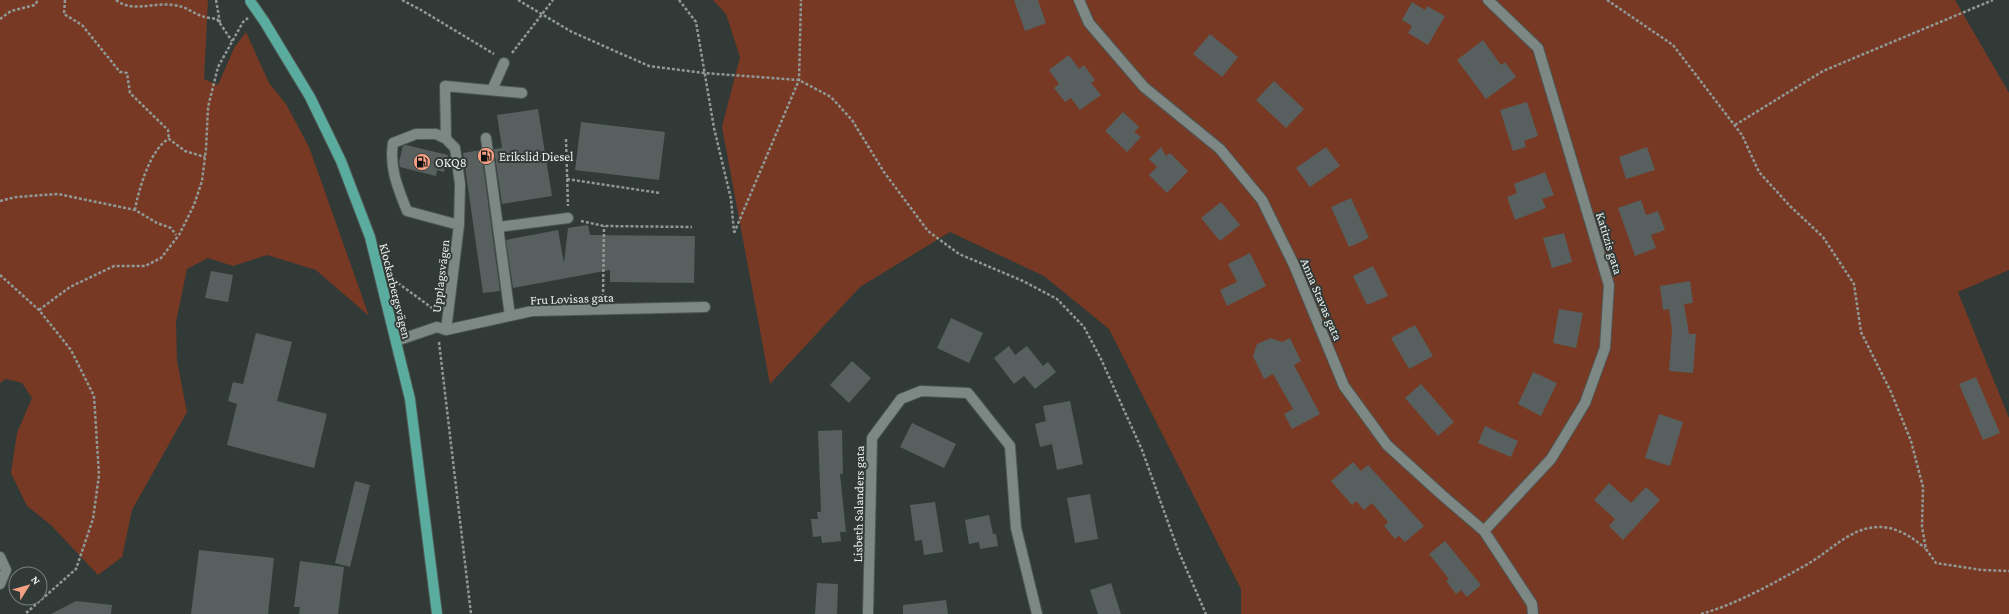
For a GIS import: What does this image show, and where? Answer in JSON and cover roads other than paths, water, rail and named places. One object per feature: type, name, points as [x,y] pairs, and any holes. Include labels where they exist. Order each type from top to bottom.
[{"type":"main road","name":"Klockarbergsvägen","points":[[250,0],[310,97],[341,161],[370,237],[410,398],[437,614]]},
{"type":"street","name":"Anna Stavas gata","points":[[1079,0],[1089,23],[1144,87],[1220,149],[1262,200],[1294,265],[1344,386],[1388,445],[1442,495],[1484,530],[1532,604],[1533,614]]},
{"type":"street","name":"Katitzis gata","points":[[1484,530],[1551,458],[1585,403],[1605,348],[1610,285],[1538,48],[1488,0]]},
{"type":"street","points":[[492,90],[504,63]]},
{"type":"street","points":[[446,138],[445,86],[522,93]]},
{"type":"street","name":"Upplagsvägen","points":[[446,330],[458,225],[460,184],[455,148],[446,138],[436,134],[416,134],[393,143],[391,157],[394,176],[407,211],[458,225]]},
{"type":"street","points":[[486,138],[510,316]]},
{"type":"street","points":[[498,227],[568,218]]},
{"type":"street","name":"Fru Lovisas gata","points":[[396,341],[437,327],[446,330],[532,311],[705,308]]},
{"type":"street","name":"Lisbeth Salanders gata","points":[[868,614],[872,438],[901,399],[921,392],[968,393],[1010,446],[1016,528],[1037,614]]},
{"type":"street","points":[[0,556],[6,570],[0,584]]},
{"type":"place","name":"Erikslid Diesel","points":[[486,156]]},
{"type":"place","name":"OKQ8","points":[[422,162]]}]
